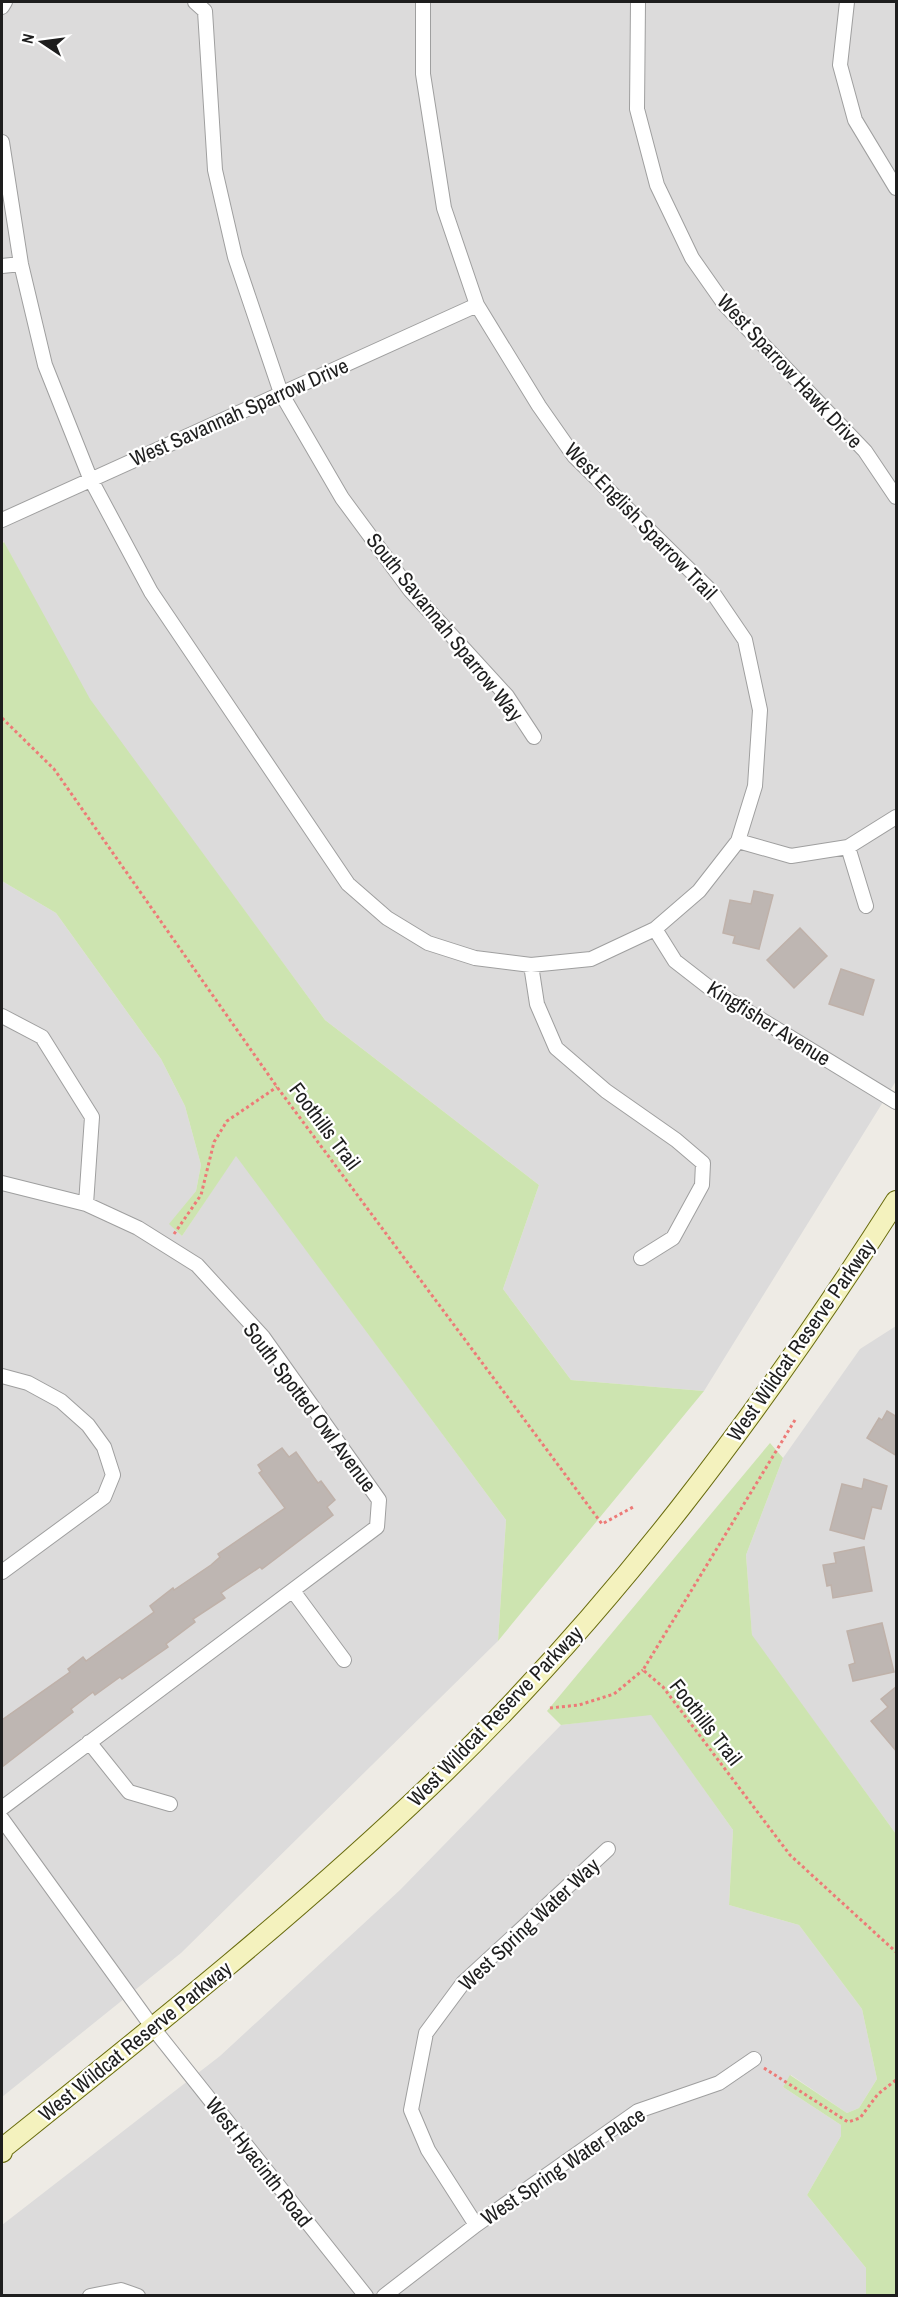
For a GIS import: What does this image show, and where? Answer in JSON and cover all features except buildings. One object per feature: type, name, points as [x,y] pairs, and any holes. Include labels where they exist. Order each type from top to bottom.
[{"type":"main road","name":"West Wildcat Reserve Parkway","points":[[2,2149],[153,2028],[321,1887],[431,1785],[545,1667],[647,1550],[738,1433],[846,1280],[897,1200]]},
{"type":"street","points":[[2,7],[5,2]]},
{"type":"street","name":"South Savannah Sparrow Way","points":[[195,2],[205,11],[215,170],[235,257],[281,393],[342,498],[410,590],[507,696],[534,737]]},
{"type":"street","name":"West English Sparrow Trail","points":[[2,142],[21,264],[45,364],[90,478],[150,592],[348,884],[387,918],[428,944],[475,958],[531,965],[591,959],[655,929],[699,891],[738,841],[755,786],[760,710],[745,640],[713,593],[574,456],[539,406],[477,305],[444,208],[423,74],[423,2]]},
{"type":"street","name":"West Sparrow Hawk Drive","points":[[638,2],[637,108],[657,185],[692,258],[725,305],[865,451],[897,497]]},
{"type":"street","points":[[847,2],[840,65],[855,120],[897,188]]},
{"type":"street","points":[[2,266],[21,264]]},
{"type":"street","name":"West Savannah Sparrow Drive","points":[[2,520],[90,478],[477,305]]},
{"type":"street","points":[[738,841],[791,856],[848,847],[897,816]]},
{"type":"street","points":[[848,847],[866,906]]},
{"type":"street","name":"Kingfisher Avenue","points":[[655,929],[675,961],[711,989],[897,1102]]},
{"type":"street","points":[[531,965],[537,1004],[556,1048],[606,1091],[676,1140],[702,1163],[702,1185],[673,1238],[641,1258]]},
{"type":"street","points":[[2,1016],[42,1037],[92,1116],[86,1204]]},
{"type":"street","name":"South Spotted Owl Avenue","points":[[2,1183],[86,1204],[138,1228],[197,1266],[263,1338],[380,1500],[377,1527],[2,1808]]},
{"type":"street","points":[[2,1376],[28,1383],[61,1401],[88,1425],[104,1448],[112,1475],[104,1497],[2,1572]]},
{"type":"street","points":[[293,1591],[344,1660]]},
{"type":"street","points":[[89,1742],[129,1792],[170,1804]]},
{"type":"street","points":[[2,1819],[153,2028]]},
{"type":"street","name":"West Spring Water Way","points":[[476,2225],[428,2150],[411,2110],[426,2033],[463,1983],[608,1850]]},
{"type":"street","name":"West Hyacinth Road","points":[[153,2028],[366,2295]]},
{"type":"street","name":"West Spring Water Place","points":[[384,2295],[476,2225],[638,2111],[719,2083],[754,2059]]},
{"type":"street","points":[[90,2295],[121,2290],[138,2295]]},
{"type":"path","name":"Foothills Trail","points":[[2,718],[54,769],[277,1088],[602,1524],[635,1506]]},
{"type":"path","points":[[166,1246],[201,1194],[214,1142],[227,1121],[277,1088]]},
{"type":"path","name":"Foothills Trail","points":[[795,1420],[643,1670],[663,1687],[790,1855],[897,1952]]},
{"type":"path","points":[[550,1708],[579,1705],[614,1694],[643,1670]]},
{"type":"path","points":[[754,2059],[848,2122],[860,2118],[878,2094],[897,2080]]},
{"type":"shaded area","points":[[2,2],[896,2],[896,1081],[704,1391],[571,1380],[503,1289],[539,1185],[325,1020],[89,699],[2,539]]},
{"type":"shaded area","points":[[2,881],[56,913],[161,1059],[185,1106],[201,1165],[196,1191],[170,1224],[182,1236],[236,1155],[506,1520],[498,1641],[181,1953],[2,2097]]},
{"type":"shaded area","points":[[896,1326],[896,1834],[752,1636],[746,1555],[783,1458],[860,1349]]},
{"type":"shaded area","points":[[651,1714],[733,1830],[729,1905],[799,1925],[862,2009],[877,2079],[859,2108],[847,2113],[791,2075],[783,2087],[841,2125],[841,2136],[807,2195],[866,2268],[866,2295],[2,2296],[2,2225],[220,2056],[400,1890],[561,1725]]},
{"type":"green space","points":[[4,542],[90,699],[325,1020],[539,1185],[503,1289],[571,1380],[704,1391],[498,1641],[506,1520],[236,1156],[182,1236],[169,1224],[196,1191],[201,1165],[185,1106],[161,1059],[56,913],[2,881],[2,544]]},
{"type":"green space","points":[[770,1443],[783,1458],[746,1555],[752,1635],[896,1834],[896,2295],[866,2295],[866,2268],[807,2195],[841,2136],[841,2125],[783,2087],[790,2075],[847,2113],[859,2108],[877,2079],[862,2009],[799,1925],[729,1905],[733,1830],[651,1715],[561,1725],[547,1711]]}]
